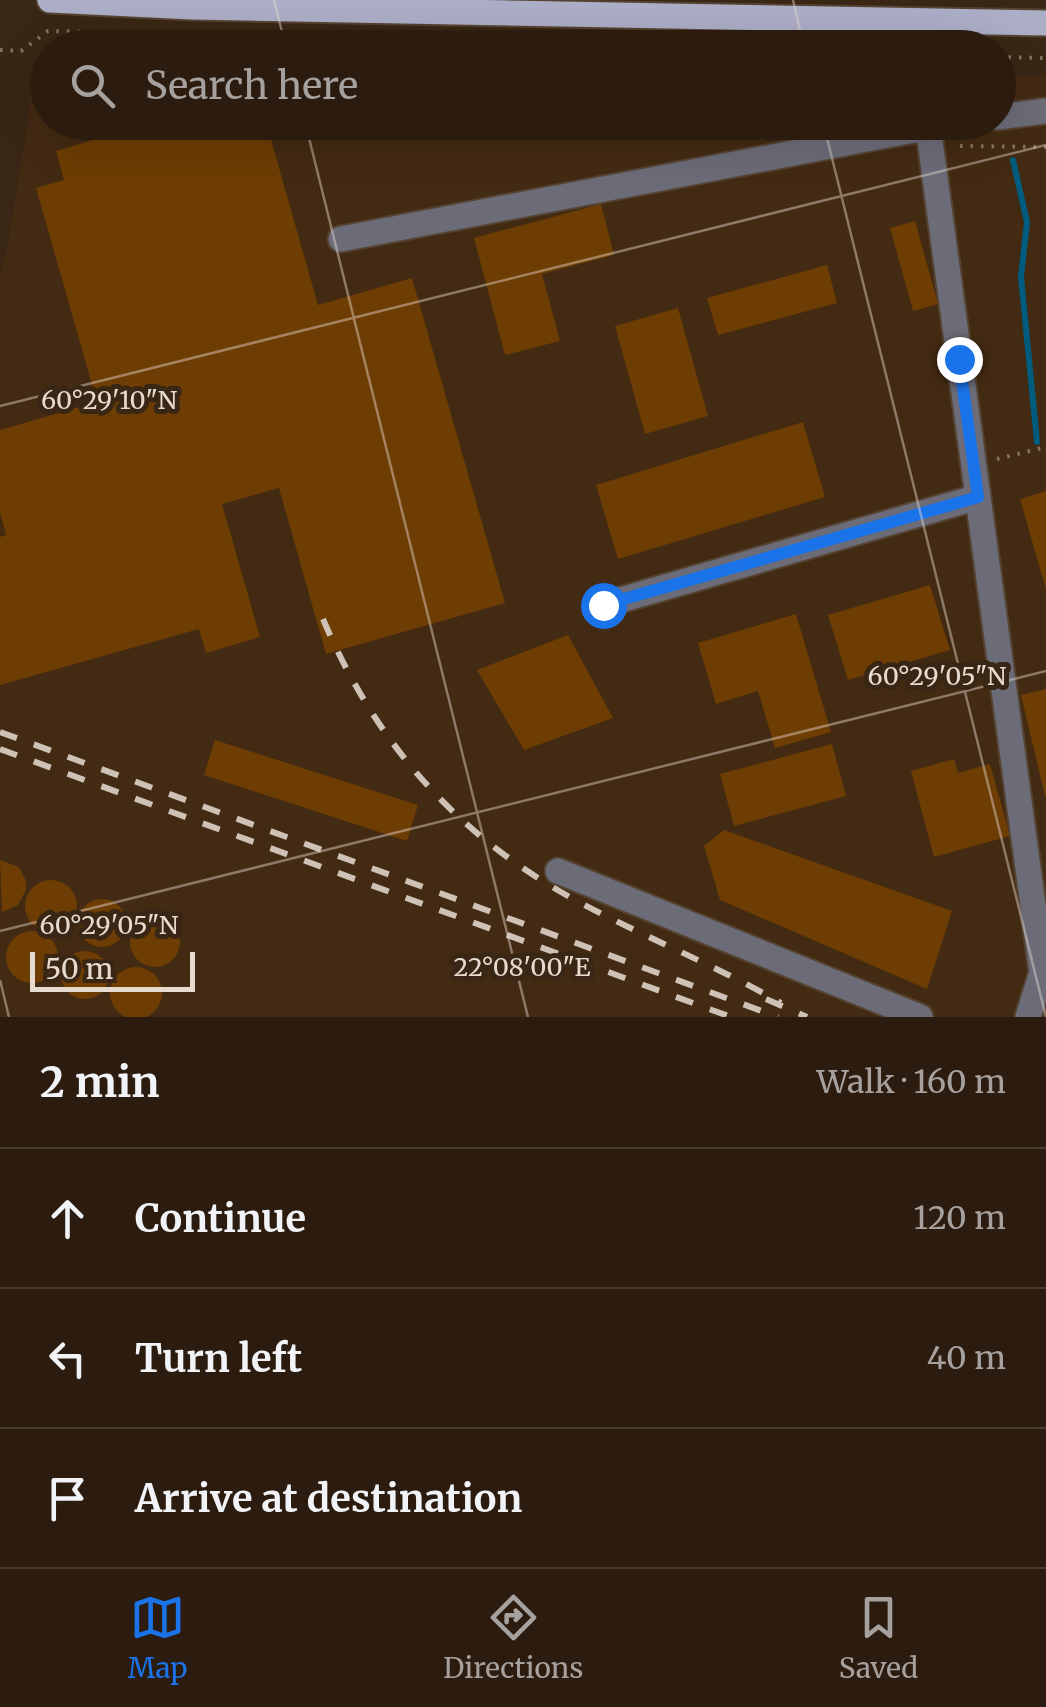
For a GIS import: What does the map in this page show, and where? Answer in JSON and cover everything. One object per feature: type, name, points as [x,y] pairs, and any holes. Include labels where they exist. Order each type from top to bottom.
[{"type":"main road","points":[[50,0],[192,7],[1046,23]]},
{"type":"lane","points":[[1016,115],[1046,111]]},
{"type":"lane","points":[[340,239],[906,140]]},
{"type":"lane","points":[[930,140],[1042,972],[1036,1004]]},
{"type":"lane","points":[[603,605],[978,497]]},
{"type":"lane","points":[[558,871],[920,1017]]},
{"type":"path","points":[[0,50],[22,51],[30,45]]},
{"type":"path","points":[[1016,57],[1046,58]]},
{"type":"path","points":[[972,140],[1046,147]]},
{"type":"path","points":[[974,465],[1046,446]]},
{"type":"shaded area","points":[[1016,76],[1046,77],[1046,1017],[0,1017],[0,272],[30,96],[30,140],[1016,140]]},
{"type":"building","points":[[94,140],[271,140],[318,305],[412,278],[505,603],[326,654],[279,488],[222,504],[260,637],[206,653],[199,629],[0,685],[0,537],[6,535],[0,512],[0,430],[97,402],[36,188],[64,180],[56,151]]},
{"type":"building","points":[[601,204],[614,255],[542,274],[560,341],[505,355],[474,238]]},
{"type":"building","points":[[915,221],[938,304],[913,311],[890,228]]},
{"type":"building","points":[[827,265],[837,303],[718,335],[707,298]]},
{"type":"building","points":[[678,308],[708,416],[645,434],[615,326]]},
{"type":"building","points":[[803,422],[825,497],[618,559],[596,485]]},
{"type":"building","points":[[1046,491],[1046,586],[1045,586],[1020,499]]},
{"type":"building","points":[[930,585],[950,650],[848,680],[828,615]]},
{"type":"building","points":[[796,614],[831,732],[775,748],[758,691],[716,704],[698,643]]},
{"type":"building","points":[[568,635],[613,718],[524,750],[477,670]]},
{"type":"building","points":[[1046,689],[1046,796],[1045,796],[1021,695]]},
{"type":"building","points":[[215,740],[418,805],[407,841],[204,775]]},
{"type":"building","points":[[832,744],[846,796],[734,826],[720,774]]},
{"type":"building","points":[[954,759],[958,773],[990,764],[1010,836],[934,857],[911,771]]},
{"type":"building","points":[[724,830],[952,911],[927,989],[720,900],[704,846]]},
{"type":"building","points":[[0,860],[19,867],[26,881],[18,905],[2,912]]},
{"type":"building","points":[[51,880],[69,888],[77,906],[69,924],[51,932],[33,924],[25,906],[33,888]]},
{"type":"building","points":[[102,899],[119,906],[126,923],[119,940],[102,947],[85,940],[78,923],[85,906]]},
{"type":"building","points":[[155,917],[173,924],[180,942],[173,960],[155,967],[137,960],[130,942],[137,924]]},
{"type":"building","points":[[32,931],[50,939],[58,957],[50,975],[32,983],[14,975],[6,957],[14,939]]},
{"type":"building","points":[[85,951],[102,958],[109,975],[102,992],[85,999],[68,992],[61,975],[68,958]]},
{"type":"building","points":[[126,969],[146,969],[160,983],[160,1003],[146,1017],[126,1017],[112,1003],[112,983]]},
{"type":"waterway","points":[[1013,160],[1027,222],[1021,277],[1037,442]]},
{"type":"railway","points":[[323,619],[368,707],[395,746],[458,816],[494,847],[577,901],[781,1003]]},
{"type":"railway","points":[[0,732],[778,1017]]},
{"type":"railway","points":[[0,749],[731,1017]]},
{"type":"railway","points":[[766,999],[807,1017]]},
{"type":"route","points":[[603,605],[978,497],[959,359]]}]
